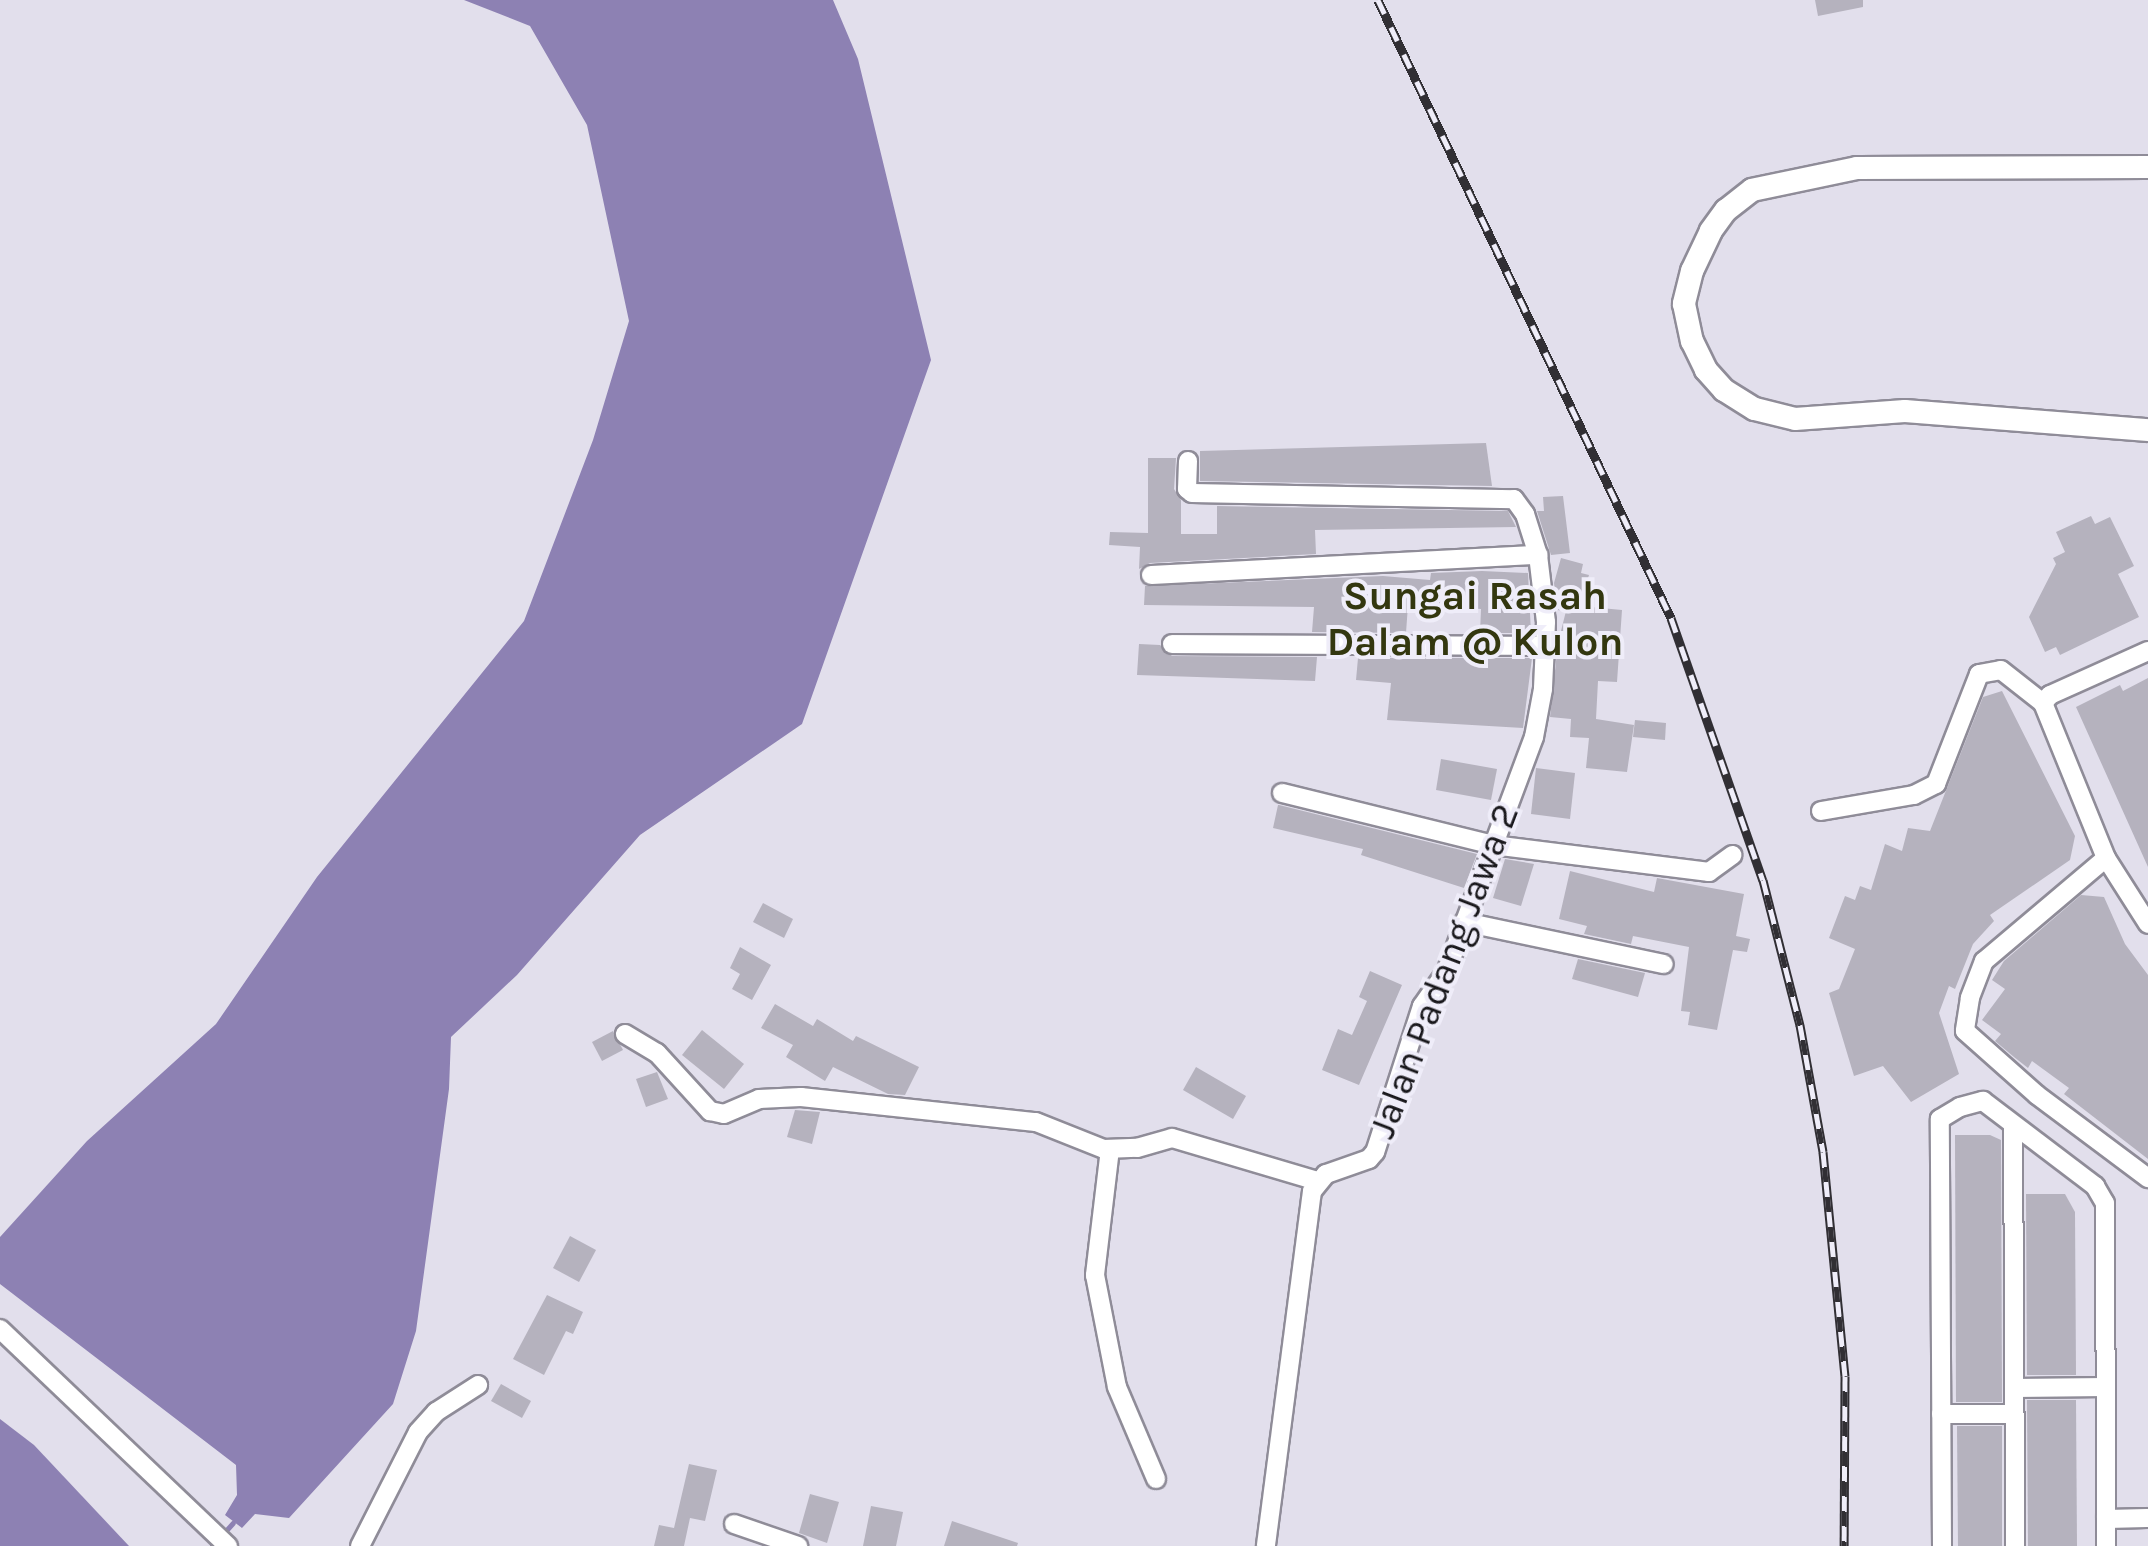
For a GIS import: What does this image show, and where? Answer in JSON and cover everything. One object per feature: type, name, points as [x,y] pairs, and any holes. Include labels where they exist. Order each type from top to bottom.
[{"type":"main road","points":[[2148,167],[1857,168],[1752,190],[1726,210],[1711,230],[1692,271],[1684,304],[1692,340],[1715,380],[1755,409],[1795,420],[1944,412],[2148,430]]},
{"type":"street","name":"Jalan Padang Jawa 2","points":[[1188,461],[1187,489],[1192,493],[1514,499],[1525,514],[1538,555],[1545,646],[1534,737],[1446,972],[1422,1006],[1375,1152],[1369,1159],[1317,1181]]},
{"type":"street","points":[[1151,574],[1538,555]]},
{"type":"street","points":[[1172,644],[1545,646]]},
{"type":"street","points":[[2046,699],[2148,651]]},
{"type":"street","points":[[1821,812],[1914,796],[1936,784],[1980,674],[2002,670],[2046,699],[2106,858],[2148,924]]},
{"type":"street","points":[[1282,793],[1493,845],[1709,872],[1732,855]]},
{"type":"street","points":[[2106,858],[1984,962],[1970,998],[1965,1031],[2037,1095],[2148,1178]]},
{"type":"street","points":[[1464,922],[1664,964]]},
{"type":"street","points":[[624,1034],[657,1053],[710,1110],[724,1114],[759,1099],[801,1097],[1036,1122],[1110,1149],[1137,1148],[1172,1138],[1317,1181],[1266,1546]]},
{"type":"street","points":[[1942,1546],[1940,1120],[1960,1107],[1983,1101],[2095,1186],[2105,1204],[2106,1546]]},
{"type":"street","points":[[2013,1125],[2014,1546]]},
{"type":"street","points":[[1110,1149],[1095,1275],[1117,1387],[1156,1479]]},
{"type":"street","points":[[0,1329],[228,1546]]},
{"type":"street","points":[[360,1546],[418,1432],[436,1412],[478,1385]]},
{"type":"street","points":[[2014,1388],[2106,1387]]},
{"type":"street","points":[[1941,1414],[2014,1414]]},
{"type":"street","points":[[2106,1519],[2148,1518]]},
{"type":"street","points":[[734,1524],[798,1546]]},
{"type":"shaded area","points":[[464,0],[833,0],[858,59],[931,360],[802,724],[640,835],[517,975],[451,1037],[449,1089],[416,1331],[393,1404],[289,1518],[255,1514],[242,1528],[225,1515],[237,1495],[236,1465],[0,1284],[0,1237],[87,1141],[216,1024],[317,877],[524,621],[593,440],[629,321],[587,125],[530,26]]},
{"type":"shaded area","points":[[0,1419],[34,1445],[129,1546],[0,1546]]},
{"type":"building","points":[[1815,0],[1863,0],[1863,7],[1818,16]]},
{"type":"building","points":[[1486,443],[1492,486],[1200,481],[1200,451]]},
{"type":"building","points":[[1148,458],[1176,458],[1174,489],[1181,500],[1181,534],[1217,534],[1217,506],[1508,511],[1516,527],[1315,530],[1316,554],[1150,563],[1139,569],[1140,547],[1109,545],[1110,532],[1148,533]]},
{"type":"building","points":[[1563,496],[1570,553],[1551,555],[1537,511],[1544,511],[1543,497]]},
{"type":"building","points":[[2091,516],[2095,524],[2110,517],[2134,566],[2118,574],[2139,617],[2060,655],[2056,647],[2045,652],[2029,617],[2056,564],[2053,558],[2065,552],[2056,532]]},
{"type":"building","points":[[1561,558],[1583,564],[1581,573],[1589,575],[1584,591],[1593,592],[1590,607],[1622,610],[1617,682],[1598,681],[1596,719],[1634,725],[1627,772],[1586,768],[1589,738],[1570,737],[1571,719],[1550,717],[1558,643],[1566,611],[1557,610],[1554,583]]},
{"type":"building","points":[[1431,573],[1528,573],[1531,633],[1480,633],[1481,609],[1408,605],[1406,633],[1312,632],[1314,607],[1144,605],[1145,586],[1383,576],[1430,580]]},
{"type":"building","points":[[1139,644],[1160,645],[1172,656],[1317,657],[1315,681],[1137,675]]},
{"type":"building","points":[[1358,658],[1532,658],[1523,728],[1387,720],[1391,683],[1356,680]]},
{"type":"building","points":[[2148,678],[2148,867],[2076,707],[2120,685],[2123,691]]},
{"type":"building","points":[[2002,691],[2075,836],[2070,860],[1990,915],[1994,921],[1973,944],[1955,989],[1949,986],[1939,1013],[1959,1074],[1911,1102],[1883,1066],[1854,1076],[1829,993],[1839,989],[1855,949],[1829,938],[1845,896],[1855,900],[1860,886],[1871,890],[1885,844],[1902,851],[1908,828],[1930,831],[1983,697]]},
{"type":"building","points":[[1635,720],[1666,723],[1665,740],[1633,737]]},
{"type":"building","points":[[1441,759],[1497,769],[1491,800],[1436,790]]},
{"type":"building","points":[[1536,768],[1575,773],[1570,819],[1531,814]]},
{"type":"building","points":[[1278,805],[1477,854],[1464,888],[1361,855],[1363,849],[1273,828]]},
{"type":"building","points":[[1505,859],[1534,864],[1521,906],[1493,898]]},
{"type":"building","points":[[1570,871],[1654,892],[1657,878],[1744,894],[1736,936],[1750,939],[1747,952],[1733,950],[1717,1030],[1688,1025],[1690,1012],[1681,1011],[1689,947],[1633,936],[1631,944],[1584,934],[1587,926],[1559,919]]},
{"type":"building","points":[[2081,895],[2104,897],[2125,944],[2148,975],[2148,1159],[2064,1094],[2069,1088],[2032,1061],[2028,1068],[2014,1057],[1995,1041],[2001,1034],[1982,1020],[2005,989],[1992,980],[2004,961]]},
{"type":"building","points":[[763,903],[793,919],[784,938],[753,922]]},
{"type":"building","points":[[740,947],[771,965],[752,1000],[732,989],[740,974],[730,968]]},
{"type":"building","points":[[1578,959],[1645,973],[1638,997],[1572,979]]},
{"type":"building","points":[[1370,971],[1402,985],[1359,1085],[1322,1070],[1338,1029],[1352,1035],[1367,1001],[1359,997]]},
{"type":"building","points":[[775,1004],[813,1026],[817,1019],[853,1041],[856,1036],[919,1067],[905,1095],[888,1094],[833,1067],[825,1081],[786,1057],[793,1045],[761,1028]]},
{"type":"building","points":[[702,1030],[744,1064],[724,1089],[682,1055]]},
{"type":"building","points":[[613,1031],[623,1050],[602,1061],[592,1042]]},
{"type":"building","points":[[1196,1067],[1246,1096],[1233,1119],[1183,1090]]},
{"type":"building","points":[[657,1072],[668,1099],[646,1107],[636,1079]]},
{"type":"building","points":[[795,1110],[820,1112],[812,1144],[787,1137]]},
{"type":"building","points":[[1955,1135],[1990,1135],[2001,1140],[2002,1402],[1956,1402]]},
{"type":"building","points":[[2026,1194],[2065,1194],[2075,1212],[2076,1375],[2027,1375]]},
{"type":"building","points":[[570,1236],[596,1250],[579,1282],[553,1268]]},
{"type":"building","points":[[547,1295],[583,1312],[573,1334],[566,1331],[544,1375],[513,1359]]},
{"type":"building","points":[[501,1384],[531,1401],[522,1418],[491,1401]]},
{"type":"building","points":[[2027,1400],[2076,1400],[2077,1546],[2028,1546]]},
{"type":"building","points":[[1957,1426],[2002,1426],[2002,1546],[1958,1546]]},
{"type":"building","points":[[689,1464],[717,1470],[705,1521],[690,1518],[684,1546],[654,1546],[659,1525],[674,1528]]},
{"type":"building","points":[[810,1494],[839,1502],[827,1543],[799,1533]]},
{"type":"building","points":[[871,1506],[903,1512],[896,1546],[863,1546]]},
{"type":"building","points":[[952,1521],[1018,1543],[1017,1546],[944,1546]]},
{"type":"waterway","points":[[212,1546],[233,1523]]},
{"type":"railway","points":[[1378,0],[1671,618],[1763,880],[1800,1025],[1823,1152],[1845,1376],[1844,1546]]},
{"type":"district","name":"Sungai Rasah Dalam @ Kulon","points":[[1475,619]]}]
